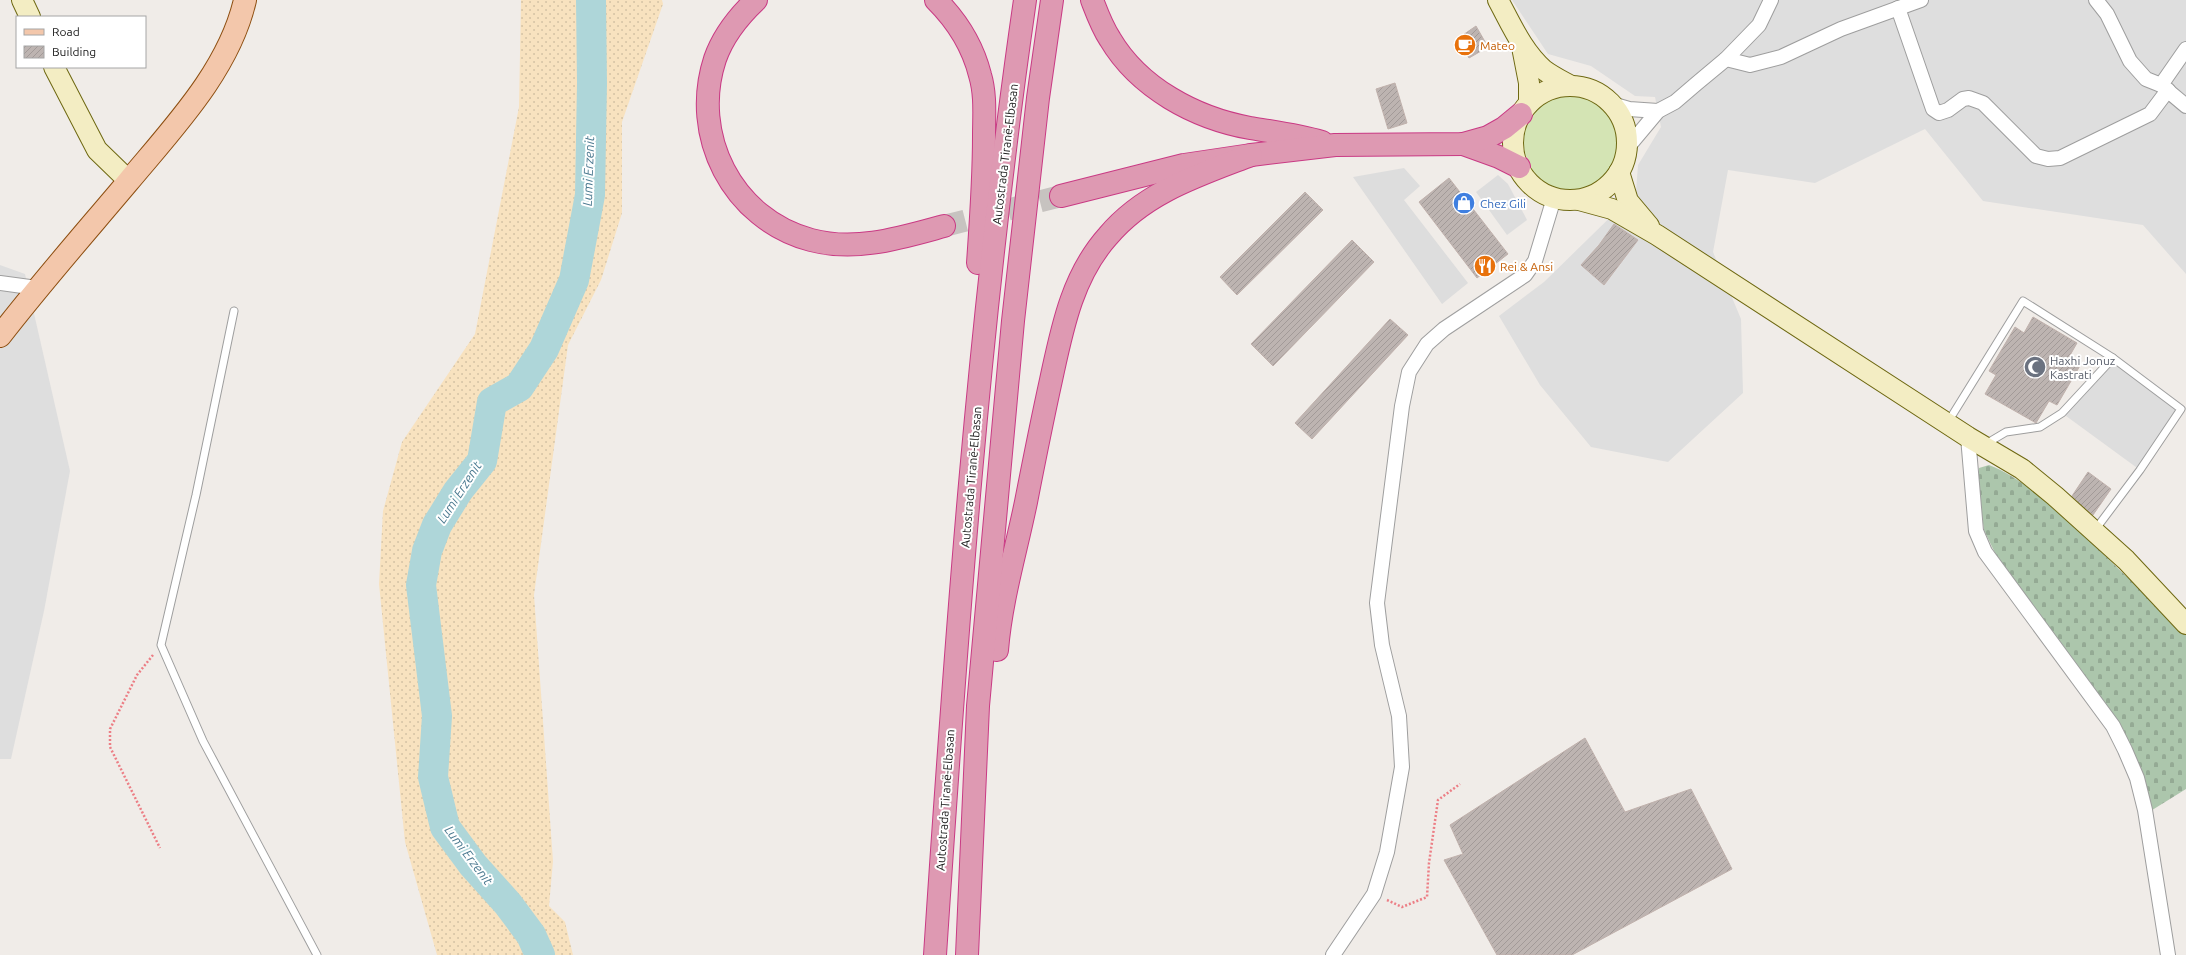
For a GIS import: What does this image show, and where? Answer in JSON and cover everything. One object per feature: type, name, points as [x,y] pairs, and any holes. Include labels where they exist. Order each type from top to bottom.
[{"type":"highway","points":[[756,0],[746,10],[723,41],[716,58],[707,98],[711,138],[728,178],[741,196],[756,211],[774,225],[792,234],[836,244],[874,243],[944,226]]},
{"type":"highway","points":[[936,0],[960,30],[969,44],[981,77],[984,104],[984,151],[974,312],[984,330]]},
{"type":"highway","name":"Autostrada Tiranë-Elbasan","points":[[935,955],[966,526],[984,330],[1011,97],[1025,0]]},
{"type":"highway","points":[[967,955],[978,706],[1013,321],[1038,98],[1052,0]]},
{"type":"highway","points":[[1092,0],[1110,39],[1124,58],[1158,90],[1178,102],[1197,112],[1232,123],[1286,133],[1335,145]]},
{"type":"highway","points":[[1061,196],[1184,165],[1251,154],[1335,145],[1463,144],[1488,137],[1504,128],[1525,108]]},
{"type":"highway","points":[[1463,144],[1499,157],[1518,167]]},
{"type":"highway","points":[[978,706],[994,688],[998,643],[1006,597],[1065,316],[1077,284],[1091,258],[1108,235],[1150,199],[1181,182],[1251,154]]},
{"type":"main road","points":[[22,0],[30,16]]},
{"type":"main road","points":[[0,336],[37,288],[158,147],[218,68],[241,16],[245,0]]},
{"type":"main road","points":[[1498,0],[1520,42],[1545,71],[1571,86],[1593,91],[1612,104],[1624,124],[1627,148],[1619,172],[1602,191],[1579,200]]},
{"type":"main road","points":[[1520,42],[1530,83],[1525,108],[1514,133],[1513,145],[1518,167],[1532,185],[1554,198],[1579,200],[1612,209],[1657,235],[1975,442],[2022,469],[2126,560],[2186,624]]},
{"type":"main road","points":[[55,68],[97,150],[129,180]]},
{"type":"main road","points":[[1525,108],[1548,90],[1571,86]]},
{"type":"main road","points":[[1619,172],[1628,201],[1657,235]]},
{"type":"street","points":[[1627,148],[1658,111],[1675,102],[1726,59],[1759,25],[1771,0]]},
{"type":"street","points":[[1726,59],[1750,65],[1781,57],[1840,29],[1921,0]]},
{"type":"street","points":[[2096,0],[2106,14],[2130,61],[2146,79],[2165,88],[2186,106]]},
{"type":"street","points":[[1898,8],[1933,109],[1939,113],[1948,110],[1963,99],[1983,102],[2036,156],[2048,159],[2060,158],[2150,114],[2186,49]]},
{"type":"street","points":[[1612,104],[1629,109],[1658,111]]},
{"type":"street","points":[[1333,955],[1374,894],[1387,852],[1402,767],[1399,716],[1382,645],[1377,603],[1401,414],[1409,372],[1427,344],[1444,329],[1525,276],[1534,261],[1554,198]]},
{"type":"street","points":[[0,283],[37,288]]},
{"type":"street","points":[[1975,442],[1976,531],[1985,552],[2113,726],[2137,778],[2145,810],[2168,955]]},
{"type":"lane","points":[[1947,424],[2023,301],[2112,358],[2181,409],[2140,470],[2094,531]]},
{"type":"lane","points":[[234,311],[196,495],[161,645],[203,741],[317,955]]},
{"type":"lane","points":[[1975,442],[2006,432],[2040,427],[2062,413],[2112,358]]},
{"type":"path","points":[[160,848],[110,747],[110,729],[137,675],[161,645]]},
{"type":"path","points":[[1374,894],[1402,907],[1427,897],[1429,863],[1438,800],[1460,784]]},
{"type":"shaded area","points":[[1512,0],[2186,0],[2186,274],[2143,225],[1983,201],[1925,129],[1815,183],[1728,170],[1713,252],[1741,319],[1743,393],[1668,462],[1591,447],[1540,385],[1499,316],[1544,282],[1636,192],[1638,165],[1661,127],[1655,97],[1635,96],[1591,66],[1548,54]]},
{"type":"shaded area","points":[[1404,168],[1420,186],[1404,200],[1468,283],[1442,304],[1353,177]]},
{"type":"shaded area","points":[[1498,175],[1508,184],[1527,220],[1507,235],[1476,192]]},
{"type":"shaded area","points":[[0,265],[25,274],[70,471],[44,611],[11,759],[0,759]]},
{"type":"shaded area","points":[[2113,358],[2181,409],[2140,470],[2062,413]]},
{"type":"green space","points":[[1570,96],[1588,100],[1603,110],[1613,125],[1617,143],[1613,161],[1603,176],[1588,186],[1570,190],[1552,186],[1537,176],[1527,161],[1523,143],[1527,125],[1537,110],[1552,100]]},
{"type":"green space","points":[[1989,465],[2007,473],[2025,485],[2061,514],[2165,611],[2186,634],[2186,789],[2149,812],[2142,774],[2123,729],[1995,553],[1984,530],[1978,488],[1979,468]]},
{"type":"sand","points":[[521,0],[662,0],[663,4],[622,122],[622,213],[601,280],[568,345],[534,595],[553,861],[549,906],[565,922],[573,955],[437,955],[405,842],[379,584],[383,511],[402,442],[475,334],[519,107]]},
{"type":"building","points":[[1476,26],[1488,47],[1469,58],[1457,39]]},
{"type":"building","points":[[1395,83],[1407,123],[1388,129],[1376,89]]},
{"type":"building","points":[[1449,178],[1508,254],[1477,278],[1419,202]]},
{"type":"building","points":[[1305,192],[1323,210],[1237,295],[1220,277]]},
{"type":"building","points":[[1614,224],[1638,240],[1604,285],[1581,265],[1599,245]]},
{"type":"building","points":[[1352,240],[1374,262],[1273,366],[1251,344]]},
{"type":"building","name":"Haxhi Jonuz Kastrati","points":[[2033,317],[2077,343],[2069,357],[2081,364],[2057,405],[2049,401],[2036,423],[1985,394],[1996,375],[1989,371],[2015,327],[2024,333]]},
{"type":"building","points":[[1390,319],[1408,335],[1312,439],[1295,423]]},
{"type":"building","points":[[2088,472],[2111,489],[2093,515],[2070,499]]},
{"type":"building","points":[[1585,738],[1625,812],[1691,789],[1732,869],[1572,955],[1497,955],[1444,860],[1463,854],[1450,825]]},
{"type":"waterway","name":"Lumi Erzenit","points":[[540,955],[531,935],[508,904],[473,865],[445,827],[433,777],[437,716],[421,585],[427,551],[437,525],[458,491],[482,461],[492,402],[519,387],[544,349],[574,280],[590,195],[592,83],[591,0]]},
{"type":"tunnel","points":[[944,226],[1061,196]]},
{"type":"place","name":"Mateo","points":[[1465,45]]},
{"type":"place","name":"Chez Gili","points":[[1464,203]]},
{"type":"place","name":"Rei & Ansi","points":[[1485,266]]},
{"type":"place","name":"Haxhi Jonuz Kastrati","points":[[2035,367]]}]
